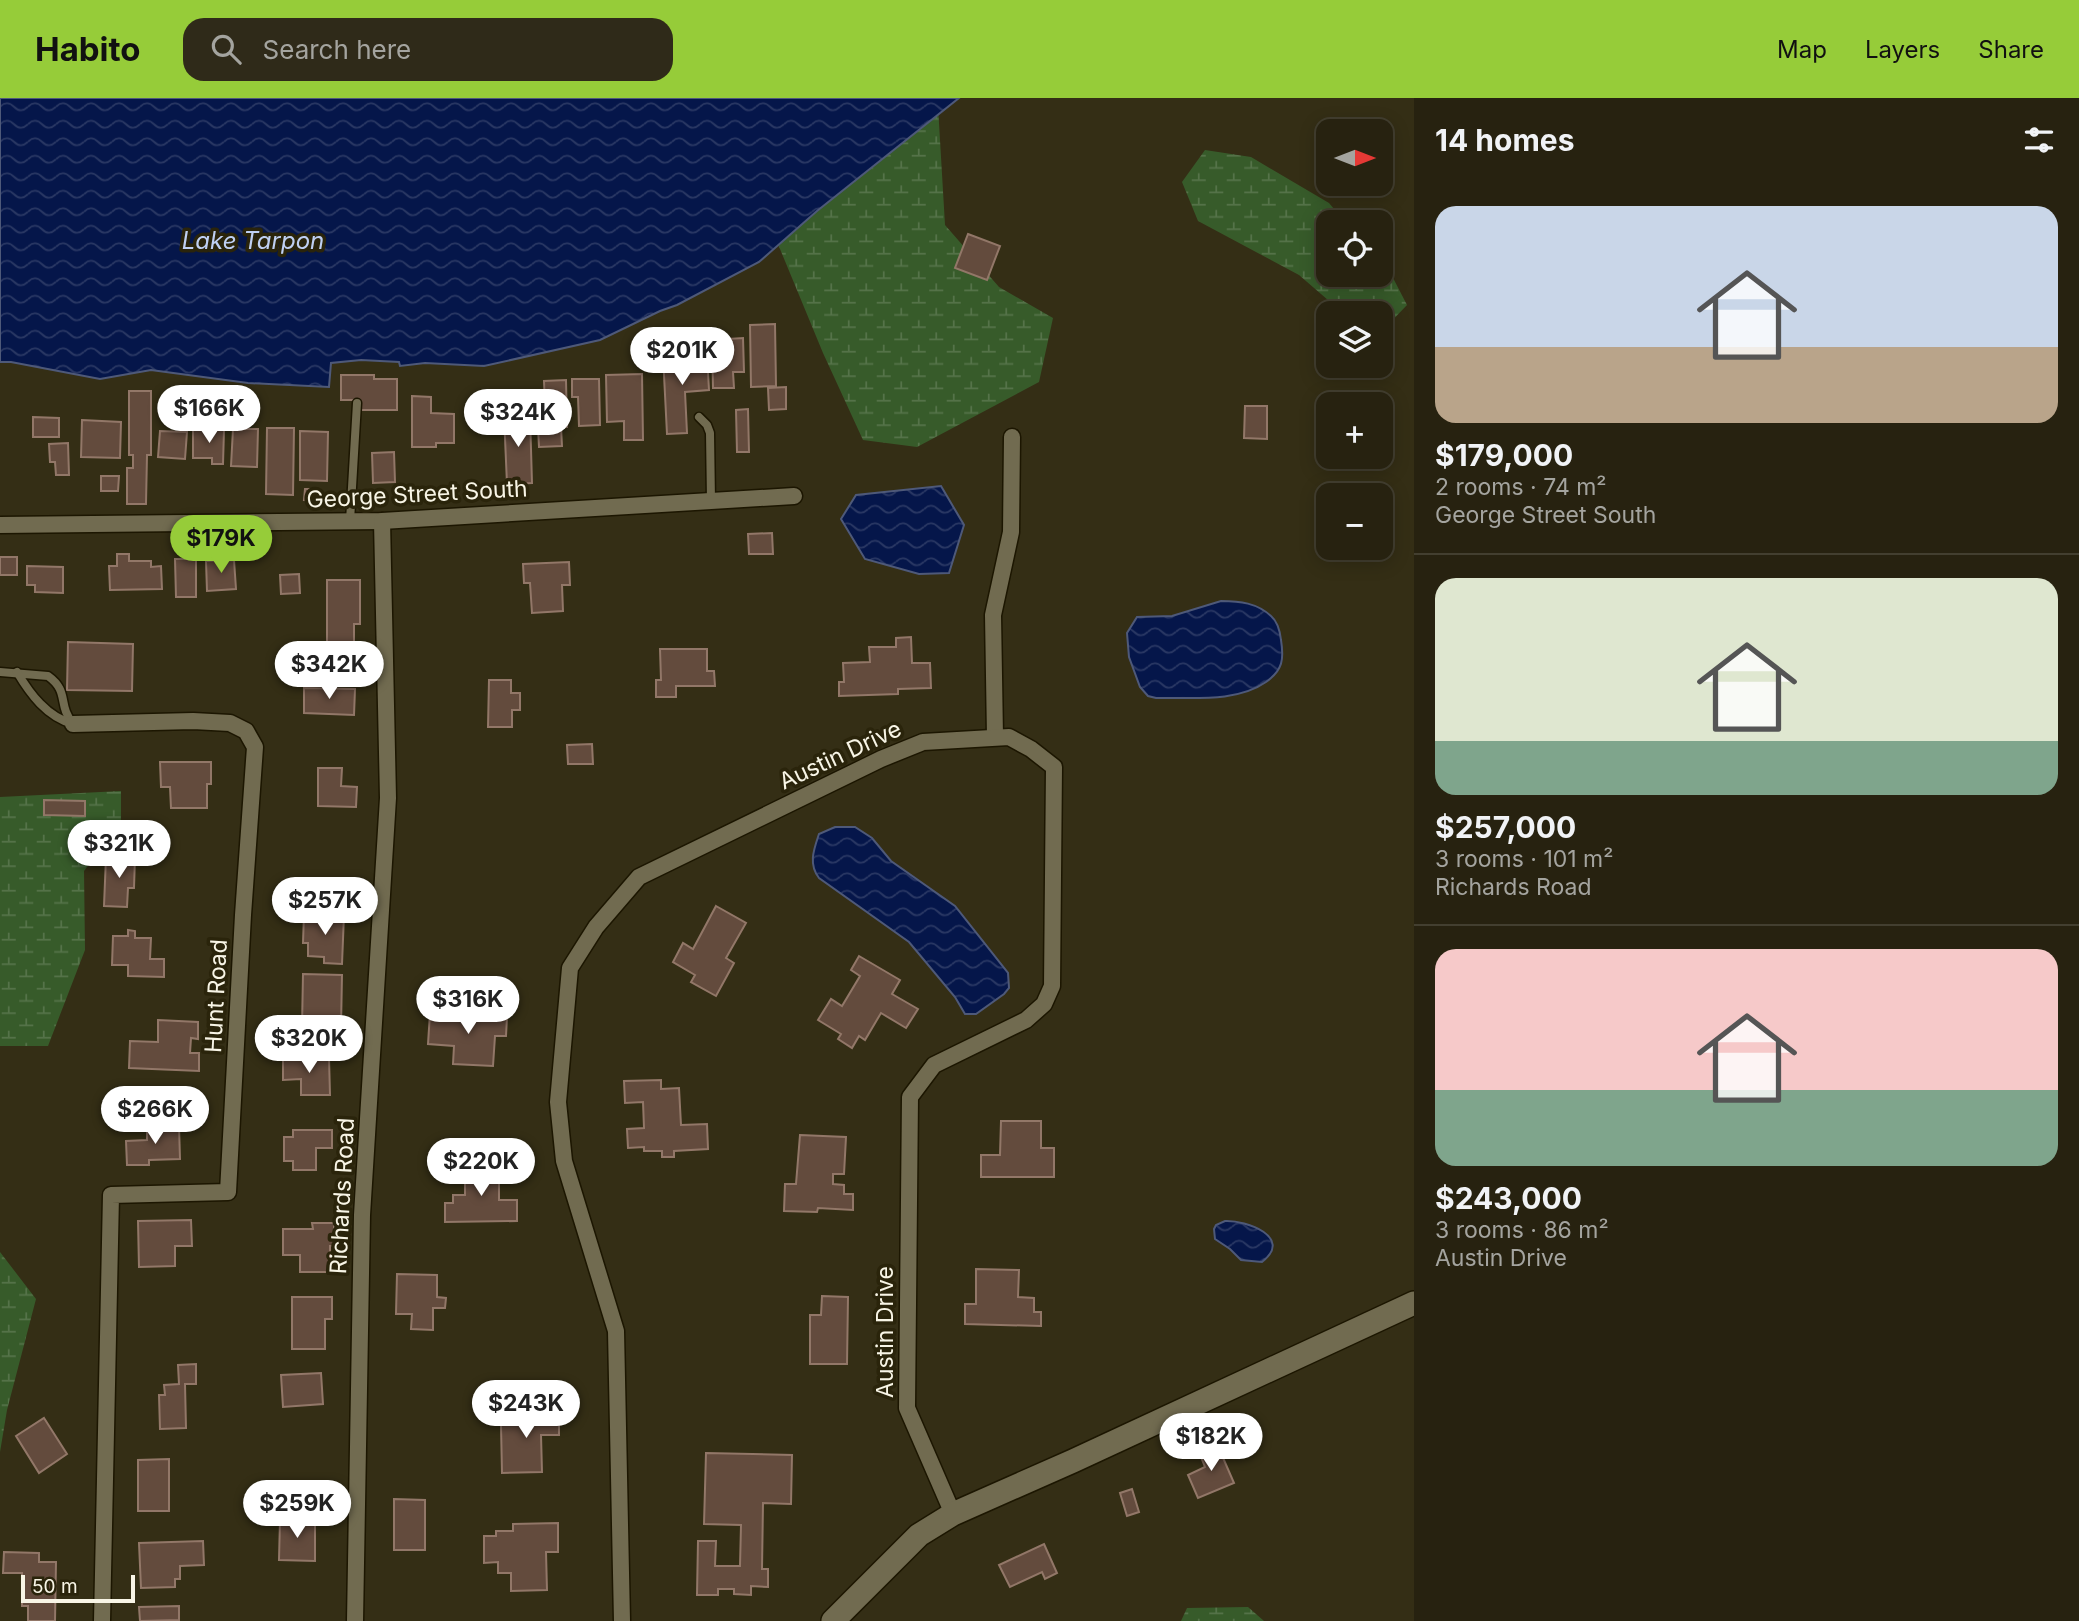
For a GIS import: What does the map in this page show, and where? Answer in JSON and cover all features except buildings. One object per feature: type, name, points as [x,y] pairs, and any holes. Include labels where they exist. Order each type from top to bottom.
[{"type":"street","points":[[995,737],[993,615],[1011,532],[1012,437]]},
{"type":"street","name":"George Street South","points":[[0,525],[382,521],[794,496]]},
{"type":"street","name":"Richards Road","points":[[355,1621],[362,1215],[388,798],[382,521]]},
{"type":"street","name":"Hunt Road","points":[[74,724],[193,721],[230,723],[246,731],[255,747],[228,1192],[111,1195],[102,1621]]},
{"type":"street","name":"Austin Drive","points":[[622,1621],[616,1331],[564,1161],[558,1102],[570,968],[596,927],[639,877],[881,759],[923,742],[1009,737],[1031,749],[1054,767],[1052,986],[1044,1004],[1026,1020],[934,1065],[910,1097],[907,1408],[953,1514]]},
{"type":"street","points":[[833,1621],[919,1535],[953,1514],[1414,1303]]},
{"type":"lane","points":[[350,522],[357,403]]},
{"type":"lane","points":[[699,417],[710,433],[711,501]]},
{"type":"lane","points":[[0,672],[48,676],[56,681],[61,689],[66,715],[74,724]]},
{"type":"lane","points":[[17,672],[25,686],[49,712],[60,720],[74,724]]},
{"type":"green space","points":[[938,106],[945,225],[999,287],[1053,318],[1039,382],[917,447],[863,440],[823,353],[773,232]]},
{"type":"green space","points":[[1205,150],[1251,157],[1329,203],[1335,210],[1316,210],[1316,287],[1393,287],[1393,278],[1407,305],[1393,320],[1393,301],[1329,301],[1299,275],[1198,221],[1182,182]]},
{"type":"green space","points":[[121,791],[121,823],[84,871],[85,950],[48,1046],[0,1046],[0,797]]},
{"type":"green space","points":[[0,1252],[36,1299],[7,1410],[0,1452]]},
{"type":"green space","points":[[1248,1607],[1264,1621],[1181,1621],[1187,1608]]},
{"type":"water","name":"Lake Tarpon","points":[[0,98],[959,98],[817,211],[759,262],[677,305],[600,340],[484,366],[425,363],[400,366],[399,362],[361,360],[331,363],[329,387],[248,383],[151,370],[100,379],[0,362]]},
{"type":"water","points":[[941,486],[964,525],[949,573],[919,574],[865,559],[841,519],[856,495]]},
{"type":"water","points":[[1221,601],[1254,606],[1273,618],[1279,630],[1282,653],[1281,664],[1276,673],[1254,689],[1227,696],[1148,696],[1140,687],[1129,657],[1127,633],[1137,617],[1172,616]]},
{"type":"water","points":[[835,827],[855,827],[872,838],[891,861],[955,906],[1008,973],[1009,988],[1004,994],[976,1014],[965,1014],[955,997],[909,942],[819,878],[813,862],[815,845],[819,834]]},
{"type":"water","points":[[1225,1221],[1244,1223],[1270,1238],[1273,1245],[1262,1262],[1241,1260],[1215,1239],[1216,1225]]}]
